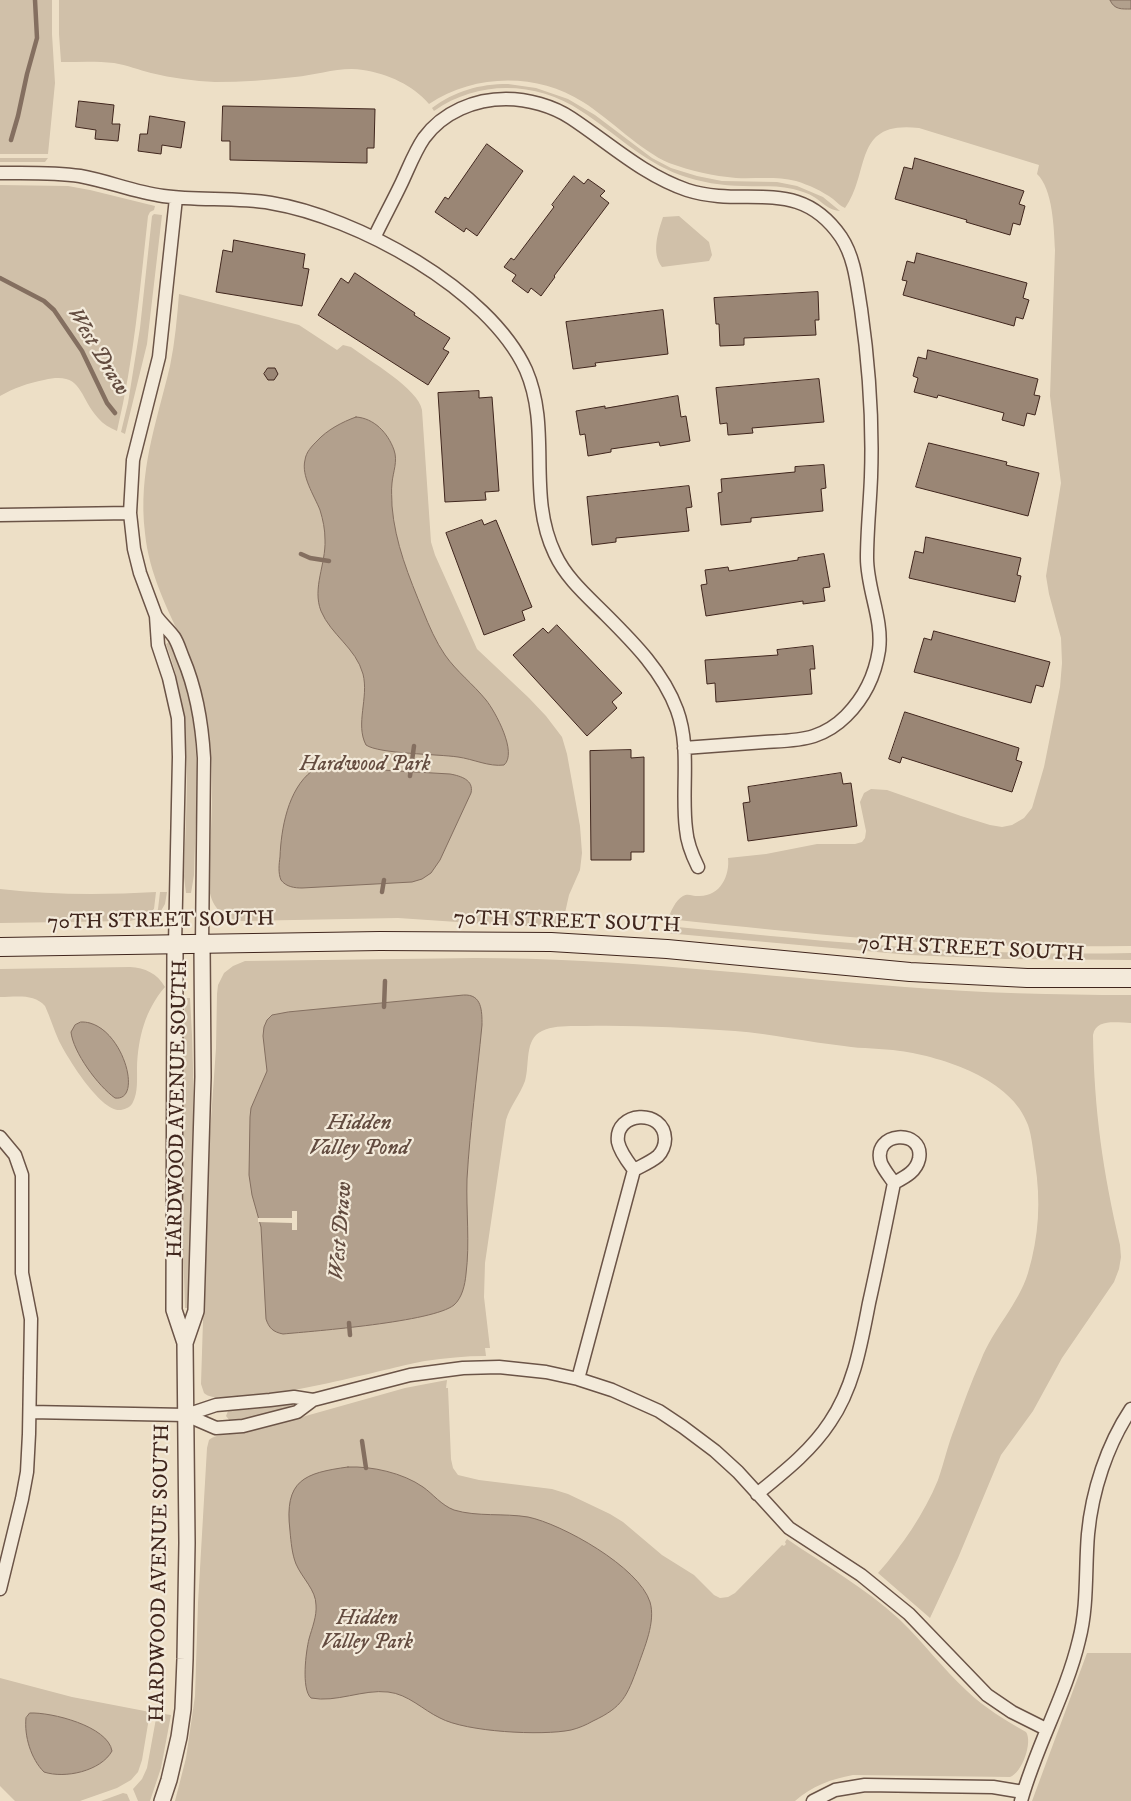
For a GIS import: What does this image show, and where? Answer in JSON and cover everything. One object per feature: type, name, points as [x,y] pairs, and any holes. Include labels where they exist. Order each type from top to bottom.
[{"type":"main road","name":"70TH STREET SOUTH","points":[[0,947],[380,941],[551,942],[667,949],[927,973],[1027,978],[1131,978]]},
{"type":"street","points":[[374,238],[420,144],[432,128],[463,107],[490,100],[507,99],[536,103],[566,114],[650,174],[678,186],[713,196],[739,198],[776,196],[803,204],[824,218],[835,229],[846,245],[856,280],[870,392],[871,475],[867,556],[879,629],[879,646],[875,669],[866,689],[855,706],[840,722],[822,733],[796,740],[684,748]]},
{"type":"street","points":[[0,173],[80,176],[141,192],[176,198],[245,200],[270,203],[315,214],[374,238],[408,256],[450,285],[484,314],[512,346],[526,372],[535,398],[538,424],[540,507],[544,525],[554,552],[561,566],[575,584],[627,636],[660,676],[670,693],[679,716],[684,748],[686,827],[689,845],[698,867]]},
{"type":"street","name":"HARDWOOD AVENUE SOUTH","points":[[162,1801],[177,1746],[183,1709],[186,1649],[185,1343],[174,1310],[179,757],[178,718],[169,678],[158,645],[156,616],[140,573],[134,549],[130,513],[133,460],[159,357],[176,198]]},
{"type":"street","points":[[0,515],[130,513]]},
{"type":"street","name":"HARDWOOD AVENUE SOUTH","points":[[156,616],[175,638],[189,673],[198,704],[204,758],[203,1077],[196,1311],[185,1343]]},
{"type":"street","points":[[0,1589],[26,1482],[30,1412],[31,1320],[22,1273],[23,1181],[18,1161],[2,1139]]},
{"type":"street","points":[[578,1379],[634,1170]]},
{"type":"street","points":[[757,1494],[803,1456],[823,1432],[842,1403],[858,1356],[894,1183]]},
{"type":"street","points":[[186,1415],[216,1428],[236,1427],[297,1412],[313,1400],[410,1375],[463,1368],[499,1367],[546,1372],[578,1379],[632,1398],[670,1418],[721,1456],[789,1528],[854,1570],[895,1601],[933,1638],[986,1695],[1012,1712],[1046,1729]]},
{"type":"street","points":[[30,1412],[186,1415],[216,1405],[294,1397],[313,1400]]},
{"type":"street","points":[[813,1801],[835,1790],[865,1785],[994,1787],[1022,1797],[1080,1637],[1089,1527],[1095,1494],[1119,1429],[1131,1409]]},
{"type":"green space","points":[[0,0],[52,0],[55,83],[48,154],[0,154]]},
{"type":"green space","points":[[59,0],[1131,0],[1131,946],[1004,946],[940,943],[824,935],[668,919],[676,903],[683,896],[706,895],[718,889],[727,872],[728,858],[766,854],[817,844],[855,844],[862,842],[866,831],[860,802],[864,793],[871,789],[887,790],[961,816],[1002,827],[1012,825],[1024,818],[1032,808],[1044,767],[1060,687],[1062,663],[1061,638],[1046,576],[1061,483],[1050,396],[1055,250],[1052,210],[1046,189],[1037,174],[1039,165],[919,128],[898,128],[883,132],[873,140],[853,194],[845,208],[811,186],[796,181],[719,176],[669,163],[648,151],[583,102],[565,92],[545,85],[505,80],[485,82],[447,94],[429,104],[423,97],[399,81],[382,74],[355,69],[275,79],[215,82],[151,73],[114,63],[61,62]]},
{"type":"green space","points":[[508,84],[536,88],[568,99],[595,115],[652,158],[671,168],[722,181],[777,182],[797,186],[823,197],[840,211],[829,208],[809,194],[793,189],[735,186],[703,182],[680,175],[653,162],[581,111],[564,101],[545,94],[507,88],[488,89],[451,101],[434,111],[432,108],[450,97],[477,87]]},
{"type":"green space","points":[[0,158],[48,158],[45,162],[0,162]]},
{"type":"green space","points":[[0,185],[68,186],[155,206],[148,216],[132,351],[117,431],[100,420],[78,387],[66,379],[57,378],[32,383],[0,396]]},
{"type":"green space","points":[[154,214],[162,215],[147,344],[125,434],[121,432],[128,403],[140,328],[152,216]]},
{"type":"green space","points":[[679,216],[709,242],[712,255],[709,261],[662,267],[656,249],[663,217]]},
{"type":"green space","name":"Hardwood Park","points":[[179,294],[299,325],[337,350],[343,345],[351,347],[403,384],[419,402],[422,410],[431,542],[435,555],[477,649],[546,716],[562,737],[567,754],[580,826],[582,853],[580,870],[569,895],[565,913],[561,914],[561,920],[565,920],[565,927],[398,918],[242,921],[235,920],[218,910],[212,899],[209,886],[212,763],[207,715],[187,653],[155,577],[147,548],[143,510],[146,468],[172,357]]},
{"type":"green space","points":[[169,642],[181,670],[189,698],[194,727],[197,786],[194,875],[191,893],[186,893],[184,877],[187,788],[185,730],[175,672],[166,644]]},
{"type":"green space","points":[[0,889],[78,894],[156,892],[154,909],[142,918],[130,921],[0,923]]},
{"type":"green space","points":[[160,892],[167,892],[165,904],[158,916],[156,914]]},
{"type":"green space","points":[[667,926],[899,947],[1014,953],[1131,953],[1131,960],[1006,959],[910,955],[666,933]]},
{"type":"green space","points":[[475,958],[637,964],[961,991],[1131,995],[1131,1023],[1114,1022],[1103,1024],[1098,1026],[1093,1035],[1095,1089],[1100,1141],[1120,1245],[1119,1269],[1114,1282],[1062,1358],[1033,1411],[1001,1455],[958,1558],[930,1618],[878,1573],[912,1529],[938,1480],[977,1368],[992,1338],[1024,1285],[1035,1246],[1038,1218],[1037,1177],[1031,1139],[1028,1125],[1020,1109],[992,1083],[974,1073],[936,1059],[886,1049],[851,1047],[735,1031],[660,1027],[563,1026],[542,1031],[532,1040],[525,1081],[506,1120],[485,1263],[484,1297],[490,1348],[485,1348],[486,1356],[455,1357],[425,1361],[274,1394],[242,1398],[218,1398],[204,1393],[201,1384],[208,1162],[216,1048],[217,994],[218,985],[224,973],[233,966],[245,961]]},
{"type":"green space","points":[[130,967],[150,972],[165,987],[152,1005],[141,1035],[135,1098],[130,1106],[121,1110],[113,1109],[104,1103],[86,1083],[59,1041],[45,1006],[41,1002],[30,997],[0,997],[0,969]]},
{"type":"green space","points":[[185,998],[190,998],[193,1075],[193,1153],[188,1308],[185,1308],[181,1153]]},
{"type":"green space","name":"Hidden Valley Park","points":[[447,1380],[451,1459],[453,1468],[458,1475],[479,1480],[552,1489],[568,1494],[623,1522],[662,1555],[694,1575],[714,1595],[720,1598],[728,1597],[735,1593],[782,1545],[786,1544],[787,1539],[859,1587],[886,1608],[908,1628],[958,1683],[995,1713],[1026,1732],[1028,1737],[1027,1750],[1019,1770],[1010,1777],[853,1775],[822,1784],[808,1791],[795,1801],[175,1801],[186,1758],[195,1696],[198,1603],[209,1440],[226,1434],[263,1428],[405,1388]]},
{"type":"green space","points":[[292,1403],[293,1407],[237,1421],[230,1421],[226,1416],[228,1411],[233,1410]]},
{"type":"green space","points":[[1087,1653],[1131,1653],[1131,1801],[1032,1801]]},
{"type":"green space","points":[[0,1678],[72,1697],[150,1712],[142,1760],[138,1772],[131,1780],[117,1788],[80,1801],[15,1801],[0,1786]]},
{"type":"green space","points":[[157,1713],[171,1715],[161,1768],[150,1801],[138,1801],[133,1789],[142,1779],[147,1768]]},
{"type":"green space","points":[[123,1793],[127,1794],[130,1801],[101,1801]]},
{"type":"water","points":[[1110,0],[1131,0],[1131,9],[1116,7]]},
{"type":"water","points":[[356,417],[374,423],[384,432],[394,450],[396,458],[392,506],[399,547],[408,573],[442,650],[495,713],[507,742],[508,759],[504,765],[487,764],[458,757],[383,750],[366,745],[362,728],[363,674],[355,657],[325,620],[319,602],[318,594],[325,549],[325,532],[320,510],[306,479],[304,466],[308,452],[325,433]]},
{"type":"water","points":[[331,767],[450,774],[462,777],[469,782],[471,793],[440,860],[431,873],[422,879],[412,882],[302,888],[291,887],[281,880],[279,866],[282,834],[287,810],[297,788],[312,771]]},
{"type":"water","name":"Hidden Valley Pond","points":[[470,995],[478,1000],[481,1009],[482,1025],[467,1179],[467,1262],[465,1282],[459,1299],[454,1305],[442,1311],[399,1321],[283,1334],[274,1331],[266,1319],[261,1227],[252,1195],[249,1175],[251,1108],[267,1071],[263,1036],[267,1020],[272,1015],[288,1012]]},
{"type":"water","points":[[81,1022],[95,1025],[107,1034],[117,1046],[128,1075],[128,1088],[124,1096],[115,1098],[108,1093],[81,1059],[71,1032],[75,1025]]},
{"type":"water","points":[[348,1467],[377,1469],[397,1474],[423,1487],[454,1510],[528,1517],[543,1521],[579,1538],[616,1562],[643,1589],[650,1602],[652,1618],[646,1643],[631,1685],[623,1700],[603,1716],[571,1730],[524,1733],[485,1730],[452,1723],[395,1693],[369,1692],[330,1699],[311,1698],[306,1687],[305,1670],[316,1605],[314,1594],[296,1564],[294,1556],[289,1514],[290,1500],[300,1482],[309,1476]]},
{"type":"water","points":[[30,1713],[64,1718],[90,1728],[108,1742],[112,1751],[100,1764],[82,1772],[52,1774],[44,1772],[35,1761],[27,1740],[26,1718]]},
{"type":"pier","points":[[292,1211],[297,1211],[297,1230],[292,1230],[292,1223],[258,1222],[258,1218],[292,1218]]},
{"type":"building","points":[[79,101],[114,105],[112,124],[120,124],[118,141],[95,139],[96,130],[76,127]]},
{"type":"building","points":[[223,106],[375,109],[374,148],[367,148],[367,163],[230,160],[230,141],[222,141]]},
{"type":"building","points":[[150,116],[185,122],[181,148],[162,145],[161,154],[138,151],[140,134],[147,134]]},
{"type":"building","points":[[487,144],[523,171],[477,236],[466,228],[464,232],[435,212],[445,197],[448,199]]},
{"type":"building","points":[[915,158],[1024,191],[1019,204],[1025,206],[1020,225],[1013,223],[1010,235],[895,199],[904,167],[912,169]]},
{"type":"building","points":[[574,176],[584,184],[588,179],[605,191],[600,196],[609,203],[541,296],[531,288],[528,293],[512,281],[516,275],[504,267],[511,258],[514,260],[554,207],[552,205]]},
{"type":"building","points":[[234,240],[305,254],[303,268],[309,269],[302,306],[216,292],[223,250],[232,252]]},
{"type":"building","points":[[917,253],[1027,283],[1023,298],[1029,300],[1023,319],[1016,317],[1014,326],[903,295],[907,281],[902,280],[907,261],[914,263]]},
{"type":"building","points":[[355,273],[450,338],[443,349],[449,352],[428,385],[318,315],[341,278],[348,283]]},
{"type":"building","points":[[818,292],[819,320],[815,320],[816,335],[744,338],[744,345],[720,346],[719,324],[716,324],[714,298]]},
{"type":"building","points":[[663,310],[668,354],[595,363],[596,366],[573,369],[566,322]]},
{"type":"building","points":[[928,350],[1038,379],[1034,395],[1040,396],[1035,415],[1027,413],[1024,426],[1002,420],[1004,413],[938,395],[937,398],[914,392],[918,378],[913,376],[918,357],[926,359]]},
{"type":"building","points":[[268,368],[275,368],[278,374],[274,380],[268,380],[264,374]]},
{"type":"building","points":[[819,379],[824,422],[752,428],[753,433],[728,435],[727,423],[720,424],[716,388]]},
{"type":"building","points":[[479,391],[479,398],[492,397],[499,491],[485,492],[486,500],[445,502],[438,393]]},
{"type":"building","points":[[678,396],[681,417],[686,416],[690,441],[660,446],[659,442],[611,449],[611,452],[588,456],[585,434],[580,435],[576,411]]},
{"type":"building","points":[[929,443],[1007,462],[1006,465],[1039,473],[1028,516],[916,487]]},
{"type":"building","points":[[824,465],[826,488],[821,489],[823,511],[751,518],[751,522],[721,525],[718,493],[722,492],[721,479],[795,472],[795,467]]},
{"type":"building","points":[[689,486],[692,507],[686,508],[689,531],[616,538],[616,542],[592,545],[587,497]]},
{"type":"building","points":[[482,520],[484,525],[496,520],[532,607],[522,611],[525,620],[484,635],[446,533]]},
{"type":"building","points":[[926,537],[1021,558],[1017,575],[1021,576],[1015,602],[909,578],[915,551],[923,553]]},
{"type":"building","points":[[824,554],[830,587],[823,588],[825,601],[803,604],[803,601],[706,616],[701,585],[707,584],[705,570],[728,567],[729,571]]},
{"type":"building","points":[[557,625],[622,693],[612,702],[617,708],[587,736],[513,655],[543,628],[548,633]]},
{"type":"building","points":[[934,631],[1050,662],[1043,687],[1036,685],[1031,703],[914,672],[924,638],[931,640]]},
{"type":"building","points":[[813,646],[815,669],[810,669],[812,694],[716,702],[715,683],[707,684],[705,660],[778,655],[777,650]]},
{"type":"building","points":[[905,712],[1019,748],[1016,760],[1022,762],[1012,792],[902,757],[900,763],[889,759]]},
{"type":"building","points":[[631,750],[631,758],[644,757],[644,852],[631,852],[631,860],[591,860],[590,751]]},
{"type":"building","points":[[841,773],[843,784],[851,783],[857,826],[748,841],[743,803],[750,802],[748,787]]},
{"type":"waterway","name":"West Draw","points":[[11,140],[37,38],[35,0]]},
{"type":"waterway","name":"West Draw","points":[[0,278],[44,301],[54,310],[82,351],[107,403],[115,413]]},
{"type":"waterway","name":"West Draw","points":[[301,554],[310,558],[329,561]]},
{"type":"waterway","name":"West Draw","points":[[410,776],[414,746]]},
{"type":"waterway","name":"West Draw","points":[[382,892],[384,880]]},
{"type":"waterway","name":"West Draw","points":[[384,1007],[385,981]]},
{"type":"waterway","name":"West Draw","points":[[349,1323],[350,1335]]},
{"type":"waterway","points":[[362,1441],[366,1468]]}]
